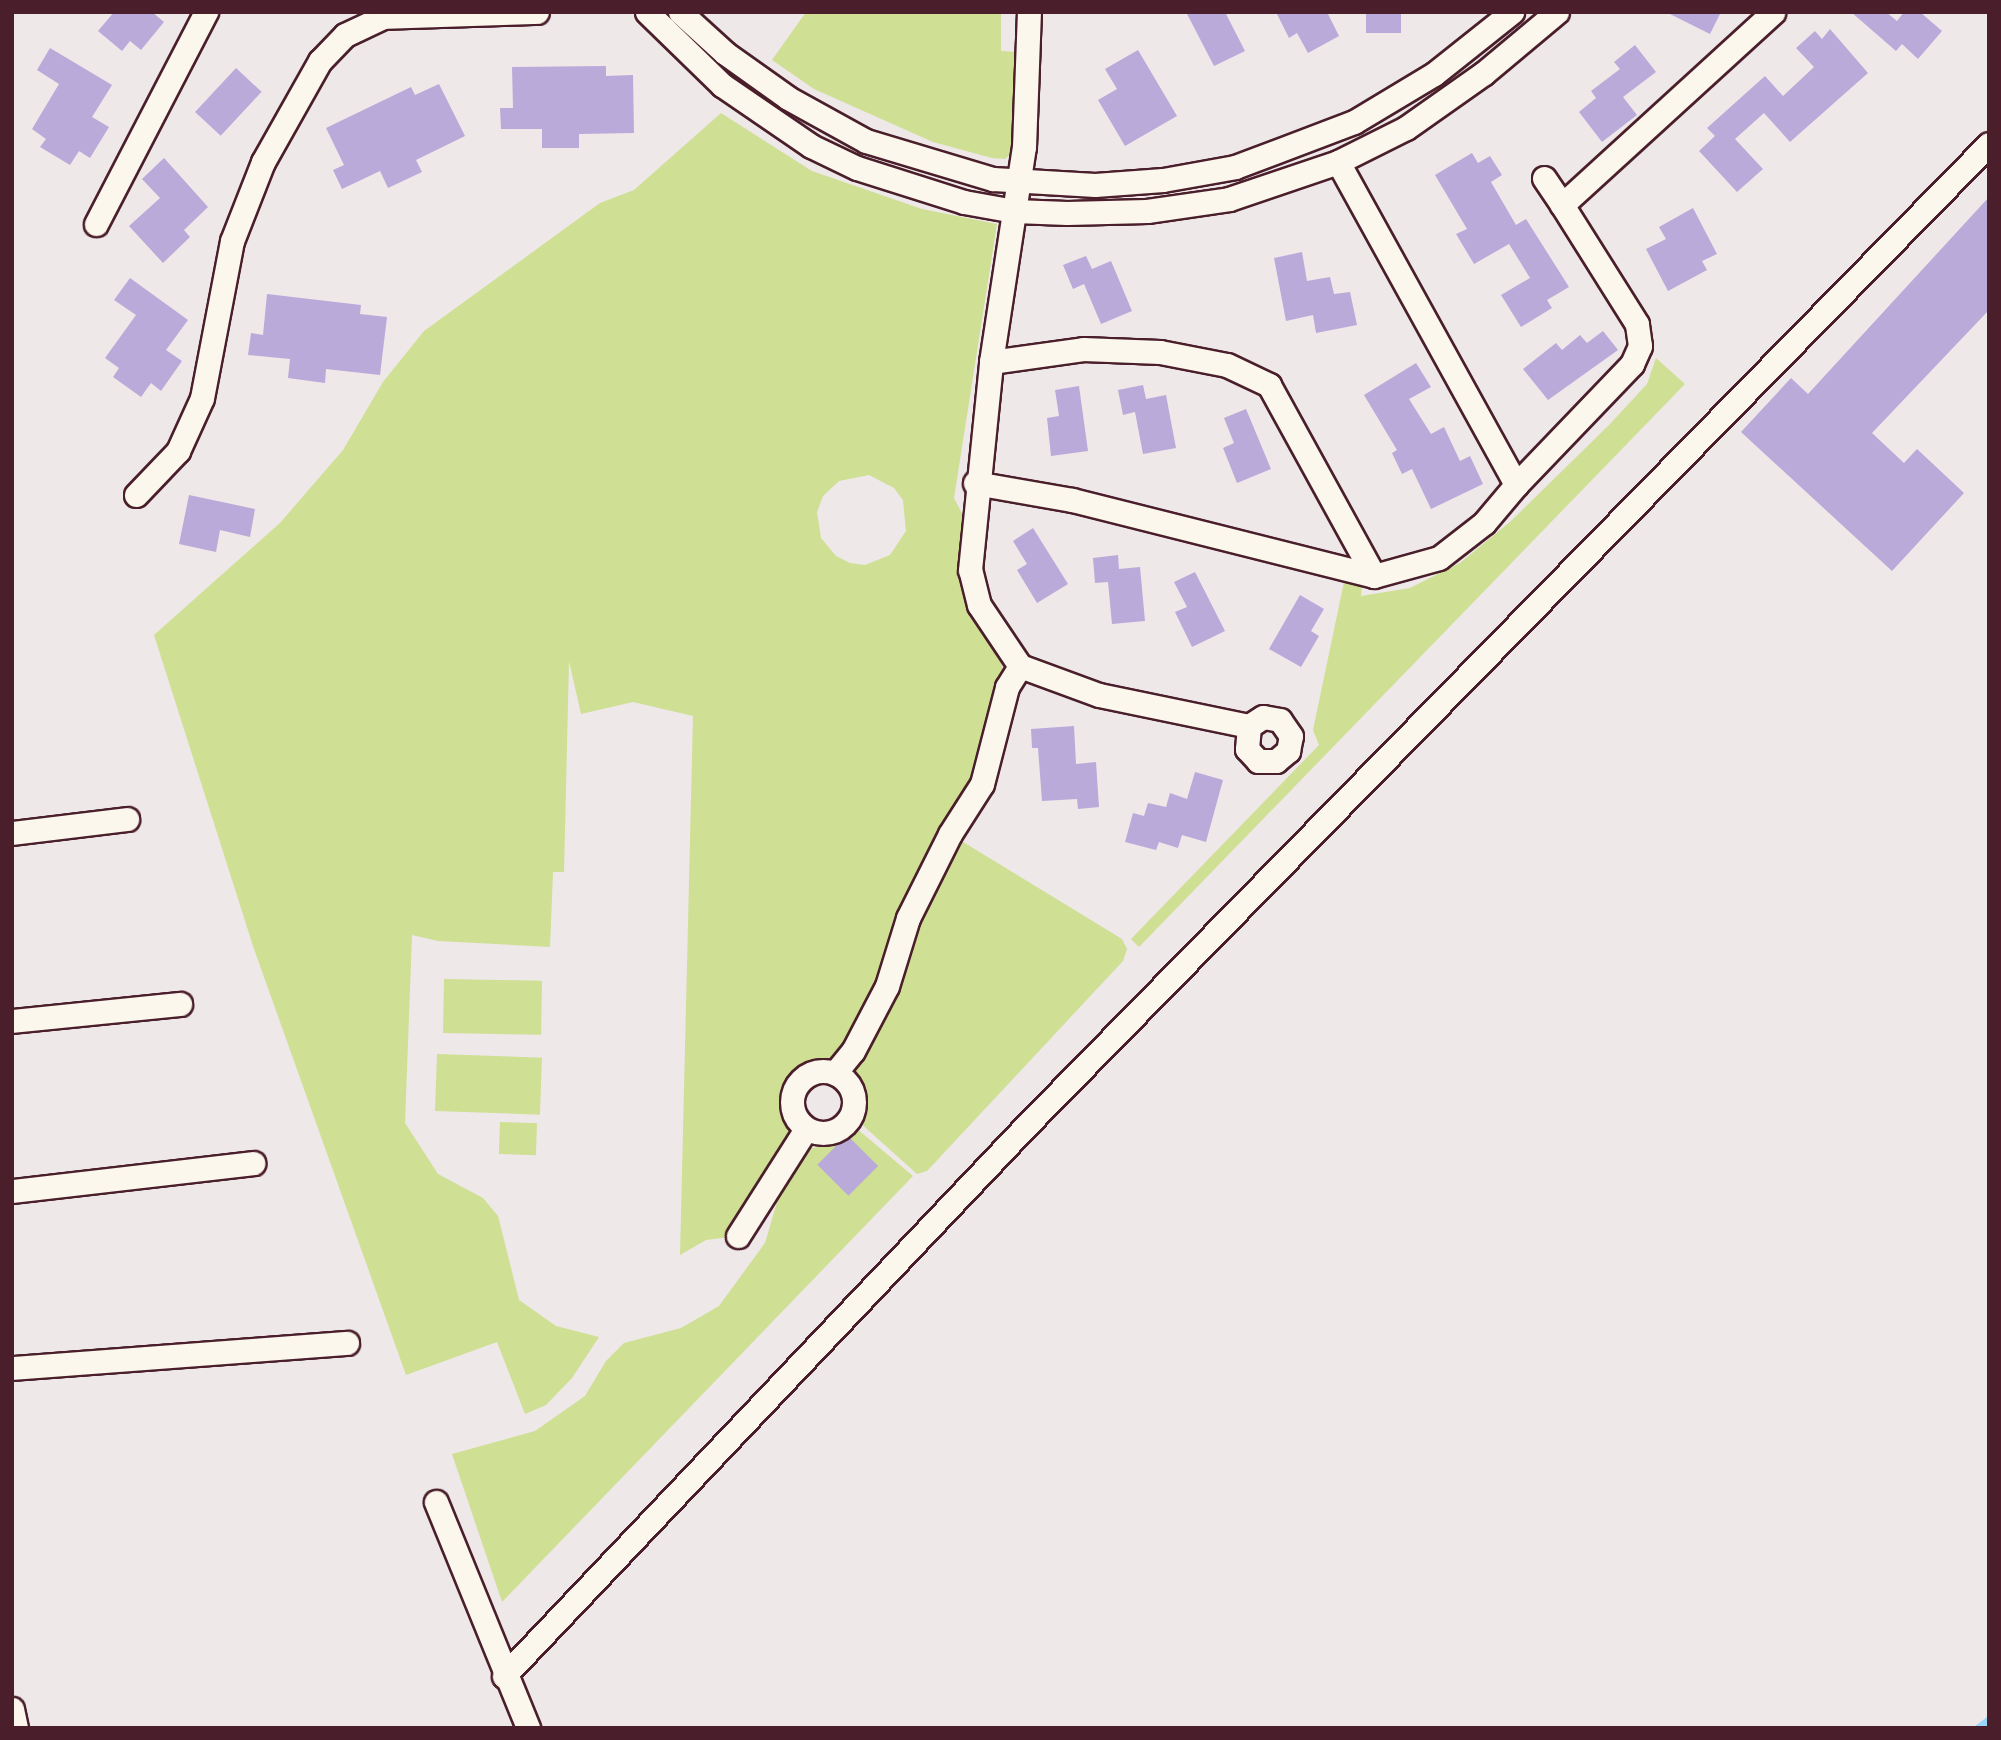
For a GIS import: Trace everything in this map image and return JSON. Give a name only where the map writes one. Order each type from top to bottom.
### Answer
[{"type":"street","points":[[96,225],[206,12]]},
{"type":"street","points":[[135,495],[178,452],[202,398],[232,241],[263,162],[320,61],[345,35],[383,17],[537,12]]},
{"type":"street","points":[[647,12],[722,85],[811,146],[903,184],[1014,211],[1147,211],[1215,201],[1287,183],[1338,162],[1406,128],[1484,73],[1557,12]]},
{"type":"street","points":[[680,12],[725,53],[825,121],[912,159],[1018,184],[1136,182],[1235,167],[1354,122],[1434,74],[1512,12]]},
{"type":"street","points":[[1029,12],[1027,111],[975,484],[970,570],[979,605],[1020,666],[1099,695],[1249,726]]},
{"type":"street","points":[[1562,205],[1773,12]]},
{"type":"street","points":[[505,1676],[1033,1118],[1989,144]]},
{"type":"street","points":[[1338,162],[1516,485]]},
{"type":"street","points":[[975,484],[1072,500],[1374,576],[1439,558],[1484,523],[1516,485],[1632,364],[1640,346],[1637,324],[1544,178]]},
{"type":"street","points":[[990,362],[1083,349],[1160,352],[1227,365],[1269,385],[1374,576]]},
{"type":"street","points":[[835,1073],[853,1051],[887,986],[908,918],[950,834],[982,784],[1007,687],[1020,666]]},
{"type":"street","points":[[12,834],[127,819]]},
{"type":"street","points":[[12,1021],[180,1004]]},
{"type":"street","points":[[813,1072],[835,1073],[851,1087],[854,1108],[850,1118],[835,1131],[806,1129],[793,1113],[797,1084],[813,1072]]},
{"type":"street","points":[[738,1236],[806,1129]]},
{"type":"street","points":[[12,1191],[253,1163]]},
{"type":"street","points":[[12,1368],[347,1343]]},
{"type":"street","points":[[436,1502],[528,1728]]},
{"type":"street","points":[[12,1709],[16,1728]]},
{"type":"green space","points":[[806,12],[1001,12],[1001,51],[1017,52],[1013,152],[1005,159],[992,158],[933,142],[814,89],[772,60]]},
{"type":"green space","points":[[721,113],[812,171],[922,209],[997,224],[954,498],[971,531],[1007,687],[999,729],[950,834],[1122,939],[1127,949],[1123,961],[927,1171],[917,1174],[857,1120],[861,1104],[849,1066],[804,1077],[793,1093],[798,1122],[738,1236],[706,1240],[680,1255],[693,716],[633,702],[581,714],[569,661],[564,872],[553,872],[550,947],[438,941],[412,935],[405,1123],[438,1174],[483,1198],[498,1216],[519,1300],[556,1326],[599,1337],[572,1378],[546,1405],[525,1414],[497,1342],[406,1375],[254,949],[154,635],[280,523],[343,450],[383,382],[424,331],[600,203],[634,190]],"holes":[[[869,475],[894,488],[903,500],[906,531],[890,555],[865,565],[850,563],[836,556],[821,538],[817,512],[823,496],[839,481]]]},
{"type":"green space","points":[[1656,358],[1685,384],[1139,947],[1131,939],[1319,745],[1313,730],[1344,582],[1362,584],[1361,596],[1410,588],[1460,563],[1511,521],[1609,425],[1647,384]]},
{"type":"green space","points":[[444,979],[542,981],[541,1035],[443,1033]]},
{"type":"green space","points":[[437,1054],[542,1058],[540,1115],[435,1111]]},
{"type":"green space","points":[[500,1122],[537,1123],[536,1155],[499,1154]]},
{"type":"green space","points":[[856,1128],[913,1176],[502,1602],[452,1454],[535,1431],[585,1396],[606,1361],[624,1343],[681,1328],[719,1306],[765,1243],[783,1182],[805,1150],[841,1141]]},
{"type":"building","points":[[114,12],[152,12],[164,22],[141,50],[130,41],[122,51],[98,31]]},
{"type":"building","points":[[1186,12],[1225,12],[1245,51],[1214,66]]},
{"type":"building","points":[[1276,12],[1327,12],[1339,36],[1308,53],[1297,33],[1289,38]]},
{"type":"building","points":[[1366,12],[1401,12],[1401,33],[1366,33]]},
{"type":"building","points":[[1666,12],[1721,12],[1710,34]]},
{"type":"building","points":[[1851,12],[1886,12],[1897,21],[1904,12],[1920,12],[1942,31],[1918,59],[1902,44],[1896,51]]},
{"type":"building","points":[[1830,29],[1868,73],[1790,142],[1764,113],[1735,139],[1763,169],[1737,192],[1699,151],[1715,136],[1707,128],[1765,76],[1783,96],[1814,67],[1796,48],[1815,31],[1822,39]]},
{"type":"building","points":[[1635,45],[1656,72],[1623,97],[1637,115],[1602,142],[1579,112],[1596,98],[1591,91],[1620,69],[1614,62]]},
{"type":"building","points":[[50,48],[112,85],[92,117],[109,127],[90,158],[79,151],[70,165],[40,147],[46,139],[32,129],[59,84],[37,70]]},
{"type":"building","points":[[1138,50],[1177,116],[1125,146],[1098,100],[1117,89],[1105,69]]},
{"type":"building","points":[[606,66],[606,76],[633,75],[634,133],[579,134],[579,148],[542,148],[542,129],[501,129],[500,108],[513,108],[512,67]]},
{"type":"building","points":[[236,68],[262,92],[221,136],[195,112]]},
{"type":"building","points":[[439,84],[465,136],[416,160],[422,172],[388,188],[380,171],[342,189],[333,170],[344,165],[326,128],[411,87],[415,95]]},
{"type":"building","points":[[1472,153],[1478,163],[1490,156],[1502,175],[1491,182],[1516,225],[1526,219],[1569,287],[1547,300],[1552,308],[1521,327],[1501,295],[1530,278],[1509,244],[1474,264],[1456,234],[1467,229],[1435,175]]},
{"type":"building","points":[[164,158],[208,207],[184,230],[190,237],[163,263],[129,226],[160,198],[142,179]]},
{"type":"building","points":[[1989,197],[1989,310],[1872,433],[1904,463],[1917,449],[1964,493],[1892,571],[1741,432],[1791,378],[1808,394]]},
{"type":"building","points":[[1693,208],[1717,254],[1702,261],[1707,270],[1668,291],[1646,249],[1666,239],[1659,227]]},
{"type":"building","points":[[1302,252],[1307,281],[1330,277],[1334,294],[1350,292],[1357,325],[1316,333],[1313,315],[1286,321],[1274,258]]},
{"type":"building","points":[[1086,256],[1092,269],[1111,261],[1132,311],[1101,324],[1084,284],[1073,289],[1063,265]]},
{"type":"building","points":[[130,278],[188,320],[166,350],[182,361],[161,391],[151,383],[141,397],[113,377],[119,368],[105,358],[136,315],[114,300]]},
{"type":"building","points":[[267,294],[361,305],[360,314],[387,317],[380,375],[326,369],[325,383],[288,378],[290,359],[248,355],[251,333],[263,335]]},
{"type":"building","points":[[1603,331],[1618,350],[1548,400],[1523,369],[1556,343],[1562,350],[1580,335],[1587,343]]},
{"type":"building","points":[[1416,363],[1431,387],[1409,399],[1431,434],[1444,427],[1460,461],[1470,456],[1483,484],[1431,509],[1412,469],[1402,474],[1392,453],[1397,450],[1364,395]]},
{"type":"building","points":[[1143,385],[1146,399],[1166,395],[1176,448],[1143,454],[1135,412],[1123,415],[1118,390]]},
{"type":"building","points":[[1079,386],[1088,451],[1051,456],[1047,418],[1059,416],[1055,390]]},
{"type":"building","points":[[1246,409],[1271,469],[1237,483],[1223,448],[1234,443],[1224,418]]},
{"type":"building","points":[[189,495],[255,509],[250,537],[220,530],[216,552],[179,544]]},
{"type":"building","points":[[1033,528],[1068,584],[1037,603],[1017,570],[1027,564],[1013,541]]},
{"type":"building","points":[[1118,555],[1119,569],[1140,567],[1145,621],[1112,624],[1108,582],[1095,583],[1093,558]]},
{"type":"building","points":[[1195,572],[1225,631],[1192,647],[1175,612],[1187,607],[1174,582]]},
{"type":"building","points":[[1300,595],[1324,609],[1311,631],[1319,636],[1301,667],[1269,649]]},
{"type":"building","points":[[1074,726],[1076,764],[1096,762],[1099,807],[1078,809],[1077,799],[1042,801],[1038,748],[1032,748],[1031,729]]},
{"type":"building","points":[[1195,772],[1223,780],[1206,842],[1182,835],[1178,848],[1159,842],[1156,850],[1125,842],[1133,813],[1144,816],[1148,803],[1166,807],[1170,793],[1187,799]]},
{"type":"building","points":[[847,1135],[878,1166],[848,1196],[817,1165]]},
{"type":"waterway","points":[[1977,1728],[1989,1719]]}]
